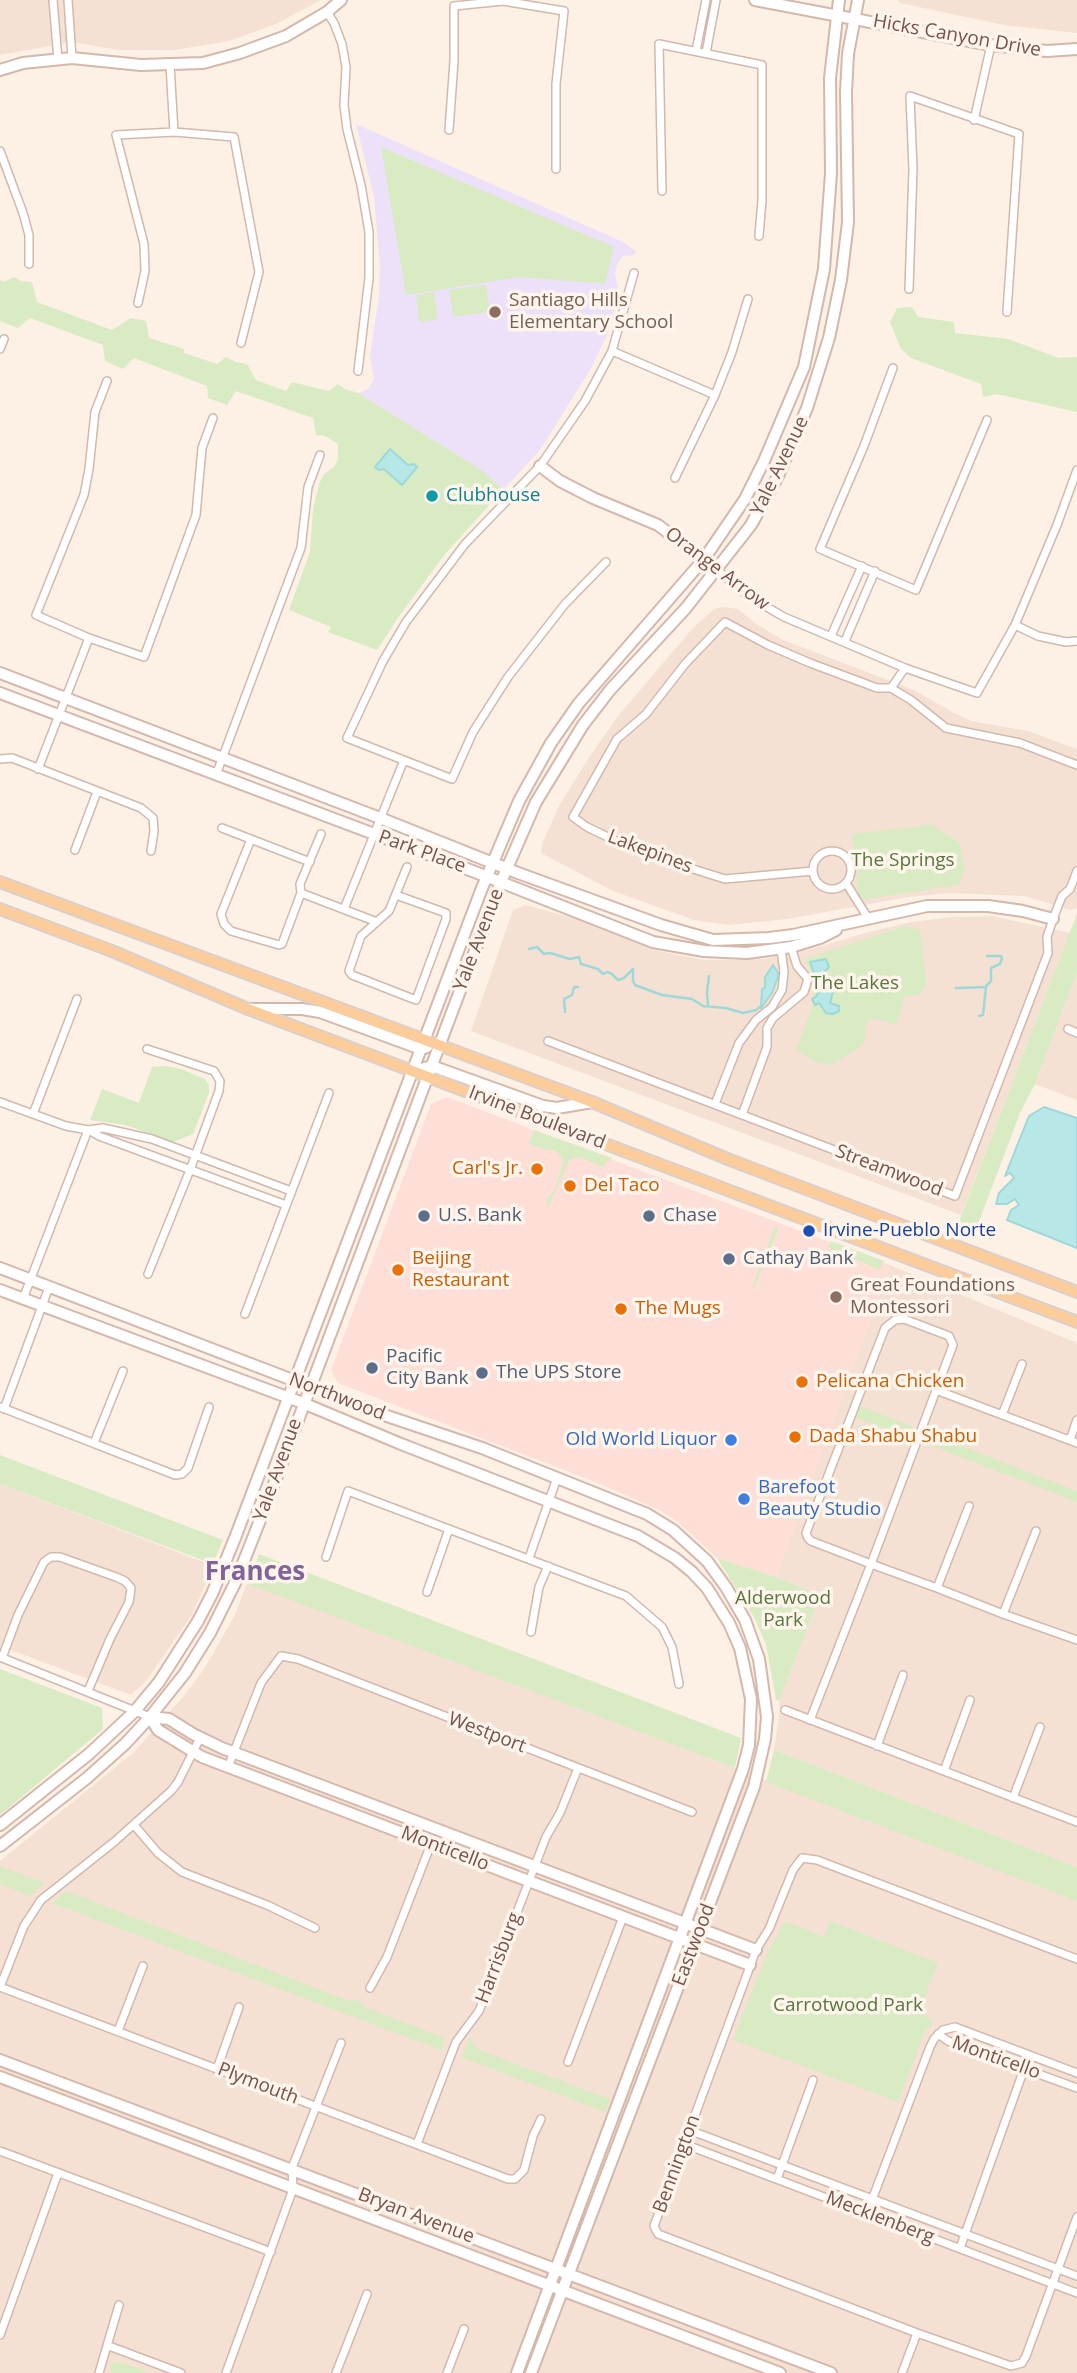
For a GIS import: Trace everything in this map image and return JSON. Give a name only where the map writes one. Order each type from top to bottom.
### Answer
[{"type":"main road","name":"Irvine Boulevard","points":[[0,882],[423,1044],[440,1044],[592,1102],[730,1160],[1077,1292]]},
{"type":"main road","name":"Irvine Boulevard","points":[[0,909],[112,951],[248,1009],[413,1071],[430,1071],[1077,1322]]},
{"type":"street","points":[[53,0],[58,60]]},
{"type":"street","points":[[68,0],[72,58]]},
{"type":"street","points":[[0,70],[23,63],[72,58],[170,65],[203,63],[286,36],[327,12],[341,0]]},
{"type":"street","points":[[449,131],[454,61],[454,6],[503,0],[564,11],[556,94],[556,169]]},
{"type":"street","points":[[696,51],[706,0]]},
{"type":"street","points":[[706,52],[716,0]]},
{"type":"street","name":"Hicks Canyon Drive","points":[[755,0],[991,45],[1047,51],[1077,49]]},
{"type":"street","name":"Yale Avenue","points":[[0,1825],[89,1755],[134,1712],[176,1657],[212,1594],[236,1538],[287,1397],[486,876],[519,800],[551,743],[579,703],[704,559],[755,480],[804,368],[824,269],[831,173],[830,78],[839,0]]},
{"type":"street","name":"Yale Avenue","points":[[0,1846],[87,1778],[125,1744],[150,1717],[199,1652],[223,1608],[268,1500],[501,882],[536,802],[583,725],[610,690],[686,608],[751,526],[778,475],[807,408],[829,338],[841,280],[848,222],[848,54],[858,0]]},
{"type":"street","points":[[327,12],[342,44],[346,67],[344,105],[347,129],[362,185],[369,232],[369,278],[358,371]]},
{"type":"street","points":[[55,17],[70,17]]},
{"type":"street","points":[[662,191],[659,44],[762,65],[762,200],[759,236]]},
{"type":"street","points":[[974,120],[991,45]]},
{"type":"street","points":[[170,65],[174,132]]},
{"type":"street","points":[[909,289],[913,169],[910,96],[1018,134],[1007,312]]},
{"type":"street","points":[[138,303],[145,271],[144,244],[117,135],[174,132],[234,137],[260,272],[241,343]]},
{"type":"street","points":[[0,151],[29,235],[29,264]]},
{"type":"street","points":[[606,562],[565,604],[508,677],[473,732],[452,779],[347,738],[383,661],[406,622],[466,544],[540,466],[585,401],[612,351],[635,273]]},
{"type":"street","points":[[674,478],[715,395],[748,299]]},
{"type":"street","points":[[0,349],[4,339]]},
{"type":"street","points":[[612,351],[715,395]]},
{"type":"street","points":[[893,368],[864,446],[820,549],[916,590],[987,420]]},
{"type":"street","points":[[107,382],[95,412],[84,495],[36,615],[89,638],[144,657],[196,515],[202,448],[213,418]]},
{"type":"street","points":[[216,775],[301,548],[308,486],[320,455]]},
{"type":"street","name":"Orange Arrow","points":[[540,466],[560,481],[593,498],[658,525],[748,596],[784,617],[905,668],[976,692],[1015,625]]},
{"type":"street","points":[[1077,470],[1015,625],[1038,636],[1066,642],[1077,641]]},
{"type":"street","points":[[831,636],[862,566]]},
{"type":"street","points":[[845,641],[874,571]]},
{"type":"street","name":"Lakepines","points":[[813,871],[725,879],[639,852],[587,827],[573,817],[617,739],[646,714],[685,664],[725,622],[810,663],[877,688],[891,688]]},
{"type":"street","points":[[38,769],[89,638]]},
{"type":"street","points":[[905,668],[891,688],[946,728],[1020,743],[1077,765]]},
{"type":"street","name":"Park Place","points":[[0,673],[507,869],[661,925],[713,940],[769,939],[927,906],[955,904],[1023,911],[1052,919]]},
{"type":"street","name":"Park Place","points":[[0,693],[486,876],[653,942],[704,951],[747,953],[786,948],[820,938],[849,923]]},
{"type":"street","points":[[1,758],[12,758],[141,808],[153,818],[151,851]]},
{"type":"street","points":[[344,909],[404,760]]},
{"type":"street","points":[[75,850],[97,792]]},
{"type":"street","points":[[222,828],[310,862]]},
{"type":"street","points":[[251,839],[221,914],[224,924],[231,931],[279,945],[282,944],[301,893],[300,884],[321,834]]},
{"type":"street","points":[[836,852],[849,862],[850,874],[846,883],[828,889],[817,883],[813,871],[813,865],[820,856],[836,852]]},
{"type":"street","points":[[396,895],[446,912],[446,919],[416,1000],[352,975],[349,971],[361,936],[389,911],[407,867]]},
{"type":"street","points":[[1052,919],[1077,872]]},
{"type":"street","points":[[846,883],[868,918]]},
{"type":"street","points":[[301,893],[377,922]]},
{"type":"street","name":"Streamwood","points":[[548,1041],[955,1196],[1048,953],[1047,937],[1052,919]]},
{"type":"street","points":[[715,1104],[738,1043],[756,1020],[772,1007],[782,990],[786,948]]},
{"type":"street","points":[[742,1115],[766,1048],[767,1028],[773,1018],[804,992],[808,979],[786,948]]},
{"type":"street","points":[[33,1114],[77,999]]},
{"type":"street","points":[[248,1009],[302,1009],[320,1012],[423,1044]]},
{"type":"street","points":[[1068,1030],[1077,1033]]},
{"type":"street","points":[[147,1049],[214,1071],[220,1081],[219,1091],[190,1170],[148,1274]]},
{"type":"street","points":[[430,1071],[543,1106],[557,1108],[592,1102]]},
{"type":"street","points":[[245,1314],[329,1093]]},
{"type":"street","points":[[0,1102],[66,1126],[88,1130],[103,1128],[152,1139],[291,1191]]},
{"type":"street","points":[[88,1130],[286,1205]]},
{"type":"street","points":[[23,1299],[88,1130]]},
{"type":"street","name":"Northwood","points":[[0,1268],[309,1387],[557,1478],[621,1503],[673,1530]]},
{"type":"street","points":[[49,1287],[2,1408],[175,1475],[183,1474],[188,1468],[209,1407]]},
{"type":"street","name":"Northwood","points":[[0,1290],[303,1403],[638,1536],[660,1548]]},
{"type":"street","points":[[810,1720],[872,1564],[953,1345],[951,1338],[904,1319],[895,1320],[885,1328],[806,1533],[807,1538],[811,1541],[872,1564],[937,1588],[1003,1614],[1076,1636]]},
{"type":"street","points":[[1002,1415],[1022,1364]]},
{"type":"street","points":[[94,1443],[123,1371]]},
{"type":"street","points":[[936,1390],[1073,1441],[1077,1420]]},
{"type":"street","points":[[529,1558],[557,1478]]},
{"type":"street","points":[[326,1557],[348,1491],[626,1596],[662,1627],[672,1647],[679,1684]]},
{"type":"street","points":[[937,1588],[969,1506]]},
{"type":"street","points":[[427,1592],[449,1529]]},
{"type":"street","name":"Eastwood","points":[[517,2373],[557,2287],[569,2274],[754,1787],[765,1739],[766,1697],[755,1644],[745,1620],[708,1562],[673,1530]]},
{"type":"street","points":[[1003,1614],[1036,1531]]},
{"type":"street","name":"Eastwood","points":[[531,2373],[557,2287],[556,2269],[743,1769],[749,1745],[751,1699],[740,1648],[729,1623],[699,1580],[676,1558],[660,1548]]},
{"type":"street","points":[[1,1658],[44,1562],[51,1557],[60,1557],[116,1577],[131,1588],[130,1602],[110,1639],[88,1691]]},
{"type":"street","points":[[531,1632],[540,1587],[548,1566]]},
{"type":"street","name":"Westport","points":[[233,1752],[261,1683],[281,1656],[298,1659],[692,1812]]},
{"type":"street","name":"Monticello","points":[[1,1658],[88,1691],[134,1712],[169,1719],[200,1738],[233,1752],[756,1950]]},
{"type":"street","points":[[877,1746],[903,1675]]},
{"type":"street","points":[[944,1771],[970,1700]]},
{"type":"street","points":[[785,1710],[1077,1822]]},
{"type":"street","name":"Monticello","points":[[150,1717],[158,1730],[193,1753],[750,1965]]},
{"type":"street","points":[[1013,1798],[1040,1727]]},
{"type":"street","points":[[0,1987],[24,1926],[40,1900],[172,1791],[200,1738]]},
{"type":"street","points":[[228,1767],[233,1752]]},
{"type":"street","name":"Harrisburg","points":[[417,2144],[456,2042],[479,2011],[534,1866],[578,1769]]},
{"type":"street","points":[[134,1825],[158,1853],[182,1872],[267,1905],[315,1928]]},
{"type":"street","points":[[370,1988],[387,1957],[430,1844]]},
{"type":"street","name":"Bennington","points":[[1053,2284],[1026,2356],[1022,2363],[1015,2365],[998,2362],[917,2333],[657,2234],[654,2226],[756,1950],[769,1929],[793,1870],[802,1858],[817,1860],[1077,1959]]},
{"type":"street","points":[[568,2062],[623,1917]]},
{"type":"street","points":[[118,2031],[142,1966]]},
{"type":"street","name":"Plymouth","points":[[0,1987],[508,2179],[516,2179],[524,2170],[533,2136],[541,2119]]},
{"type":"street","points":[[217,2068],[239,2007]]},
{"type":"street","name":"Monticello","points":[[938,2034],[954,2027],[1077,2073]]},
{"type":"street","points":[[867,2213],[930,2047],[938,2034]]},
{"type":"street","name":"Monticello","points":[[938,2034],[948,2041],[1077,2088]]},
{"type":"street","points":[[226,2373],[293,2189],[292,2168],[341,2043]]},
{"type":"street","points":[[960,2248],[1029,2055]]},
{"type":"street","name":"Bryan Avenue","points":[[0,2060],[831,2373]]},
{"type":"street","name":"Bryan Avenue","points":[[0,2077],[780,2373]]},
{"type":"street","points":[[777,2179],[813,2080]]},
{"type":"street","name":"Mecklenberg","points":[[689,2130],[1077,2276]]},
{"type":"street","name":"Mecklenberg","points":[[684,2144],[1077,2293]]},
{"type":"street","points":[[0,2151],[271,2252]]},
{"type":"street","points":[[0,2335],[58,2173]]},
{"type":"street","points":[[1053,2284],[1077,2217]]},
{"type":"street","points":[[336,2373],[367,2294]]},
{"type":"street","points":[[99,2373],[119,2305]]},
{"type":"street","points":[[447,2373],[464,2329]]},
{"type":"street","points":[[902,2373],[917,2333]]},
{"type":"street","points":[[109,2346],[181,2373]]},
{"type":"shaded area","points":[[0,0],[321,0],[276,24],[229,41],[175,50],[119,50],[71,42],[0,55]]},
{"type":"shaded area","points":[[898,0],[1077,0],[1077,33],[1004,25],[900,3]]},
{"type":"shaded area","name":"Santiago Hills Elementary School","points":[[356,124],[623,242],[636,251],[635,255],[623,256],[618,262],[615,274],[619,293],[608,333],[590,370],[540,450],[503,490],[483,471],[358,393],[368,389],[374,379],[370,356],[379,297],[380,266],[374,197]]},
{"type":"shaded area","name":"The Lakes","points":[[714,609],[738,609],[783,640],[914,690],[971,721],[1028,731],[1077,749],[1077,908],[1071,910],[1024,896],[949,893],[908,897],[787,919],[729,925],[694,920],[613,891],[541,853],[542,844],[560,804],[618,716],[693,628]]},
{"type":"shaded area","points":[[525,905],[587,922],[658,951],[704,960],[764,959],[911,922],[953,917],[992,916],[1070,933],[961,1215],[471,1031],[513,910]]},
{"type":"shaded area","points":[[1077,972],[1077,1100],[1035,1084]]},
{"type":"shaded area","points":[[447,1097],[890,1265],[776,1577],[717,1558],[678,1522],[659,1510],[598,1483],[338,1383],[331,1370],[431,1104]]},
{"type":"shaded area","points":[[890,1265],[1077,1343],[1077,1867],[774,1750],[779,1701],[820,1595],[776,1577]]},
{"type":"shaded area","points":[[0,1484],[214,1566],[191,1616],[147,1680],[131,1695],[0,1646]]},
{"type":"shaded area","points":[[247,1583],[1077,1901],[1077,2373],[0,2373],[0,1861],[133,1753],[184,1696],[204,1669],[235,1615]]},
{"type":"green space","points":[[381,147],[614,247],[605,284],[519,277],[406,295]]},
{"type":"green space","points":[[14,277],[32,282],[37,302],[112,330],[131,318],[146,321],[149,338],[184,349],[184,353],[217,364],[226,357],[247,364],[256,380],[286,391],[292,382],[329,391],[338,384],[358,393],[483,471],[503,490],[445,554],[377,650],[328,632],[331,627],[289,610],[310,552],[313,510],[319,484],[338,459],[338,444],[325,436],[316,435],[313,418],[236,391],[227,405],[208,398],[207,386],[134,358],[123,369],[105,361],[103,345],[30,318],[18,328],[0,321],[0,280],[4,282]]},
{"type":"green space","points":[[486,285],[490,312],[453,317],[449,290]]},
{"type":"green space","points":[[434,292],[438,319],[419,322],[416,295]]},
{"type":"green space","points":[[912,307],[918,317],[954,322],[955,333],[1008,339],[1059,358],[1077,357],[1077,412],[997,394],[983,397],[981,384],[911,358],[901,349],[890,322],[897,308]]},
{"type":"green space","name":"The Springs","points":[[932,825],[959,842],[965,868],[959,885],[859,900],[852,834]]},
{"type":"green space","points":[[1077,914],[1077,972],[1035,1084],[1020,1113],[975,1232],[955,1232]]},
{"type":"green space","name":"The Lakes","points":[[905,926],[920,930],[926,983],[920,995],[905,995],[896,1025],[875,1019],[866,1022],[865,1040],[860,1047],[832,1064],[818,1063],[796,1050],[812,1008],[815,983],[805,959]]},
{"type":"green space","points":[[165,1066],[205,1079],[209,1085],[209,1093],[193,1134],[173,1142],[126,1125],[90,1120],[102,1089],[139,1103],[152,1067]]},
{"type":"green space","points":[[534,1130],[612,1158],[611,1161],[607,1160],[604,1167],[579,1157],[570,1159],[547,1210],[547,1198],[554,1191],[563,1163],[554,1150],[529,1144]]},
{"type":"green space","points":[[777,1227],[754,1289],[752,1287],[774,1228]]},
{"type":"green space","points":[[831,1241],[884,1261],[879,1270],[828,1247]]},
{"type":"green space","points":[[860,1406],[914,1427],[910,1438],[855,1417]]},
{"type":"green space","points":[[926,1432],[1077,1491],[1077,1502],[922,1442]]},
{"type":"green space","points":[[0,1455],[223,1540],[213,1564],[0,1484]]},
{"type":"green space","points":[[259,1554],[741,1738],[735,1768],[248,1584]]},
{"type":"green space","name":"Alderwood Park","points":[[717,1558],[820,1595],[779,1701],[776,1700],[766,1644],[754,1617]]},
{"type":"green space","points":[[0,1669],[102,1708],[103,1729],[0,1815]]},
{"type":"green space","points":[[774,1750],[1077,1867],[1077,1901],[766,1782]]},
{"type":"green space","points":[[0,1866],[44,1883],[30,1896],[0,1884]]},
{"type":"green space","points":[[66,1891],[344,1999],[358,2000],[367,2008],[445,2038],[441,2050],[52,1903]]},
{"type":"green space","name":"Carrotwood Park","points":[[785,1921],[824,1937],[830,1921],[938,1963],[921,2006],[933,2024],[925,2031],[898,2102],[733,2040],[765,1958]]},
{"type":"green space","points":[[470,2039],[479,2050],[556,2079],[561,2078],[561,2081],[610,2099],[605,2112],[461,2057]]},
{"type":"green space","points":[[114,2362],[151,2373],[111,2373],[110,2366]]},
{"type":"water","points":[[390,449],[408,465],[414,464],[417,467],[402,485],[384,469],[375,467]]},
{"type":"water","points":[[826,959],[829,967],[825,971],[833,991],[830,1003],[839,1006],[839,1011],[833,1014],[826,1013],[819,1003],[815,1005],[812,999],[817,996],[819,987],[810,962]]},
{"type":"water","points":[[773,965],[778,977],[772,993],[761,1008],[765,977]]},
{"type":"water","points":[[1044,1107],[1077,1118],[1077,1248],[1007,1220],[1011,1210],[1019,1205],[1015,1199],[1007,1204],[996,1204],[999,1193],[1014,1178],[1010,1173],[1005,1176],[1029,1116]]},
{"type":"waterway","points":[[529,949],[537,947],[544,954],[550,953],[570,959],[579,957],[581,964],[598,969],[603,974],[612,974],[618,980],[633,969],[635,985],[662,995],[692,999],[703,1006],[743,1013],[761,1006]]},
{"type":"waterway","points":[[986,986],[991,981],[991,968],[1000,964],[1002,958],[987,956]]},
{"type":"waterway","points":[[708,1006],[709,976]]},
{"type":"waterway","points":[[565,1012],[564,999],[572,995],[574,987],[578,987]]},
{"type":"waterway","points":[[956,988],[986,987],[983,1015],[979,1016]]},
{"type":"place","name":"Santiago Hills Elementary School","points":[[495,312]]},
{"type":"place","name":"Clubhouse","points":[[432,496]]},
{"type":"place","name":"Carl's Jr.","points":[[537,1169]]},
{"type":"place","name":"Del Taco","points":[[570,1186]]},
{"type":"place","name":"U.S. Bank","points":[[424,1216]]},
{"type":"place","name":"Chase","points":[[649,1216]]},
{"type":"place","name":"Irvine-Pueblo Norte","points":[[809,1231]]},
{"type":"place","name":"Cathay Bank","points":[[729,1259]]},
{"type":"place","name":"Beijing Restaurant","points":[[398,1270]]},
{"type":"place","name":"Great Foundations Montessori","points":[[836,1297]]},
{"type":"place","name":"The Mugs","points":[[621,1309]]},
{"type":"place","name":"Pacific City Bank","points":[[372,1368]]},
{"type":"place","name":"The UPS Store","points":[[482,1373]]},
{"type":"place","name":"Pelicana Chicken","points":[[802,1382]]},
{"type":"place","name":"Dada Shabu Shabu","points":[[795,1437]]},
{"type":"place","name":"Old World Liquor","points":[[731,1440]]},
{"type":"place","name":"Barefoot Beauty Studio","points":[[744,1499]]},
{"type":"district","name":"Frances","points":[[255,1573]]}]
